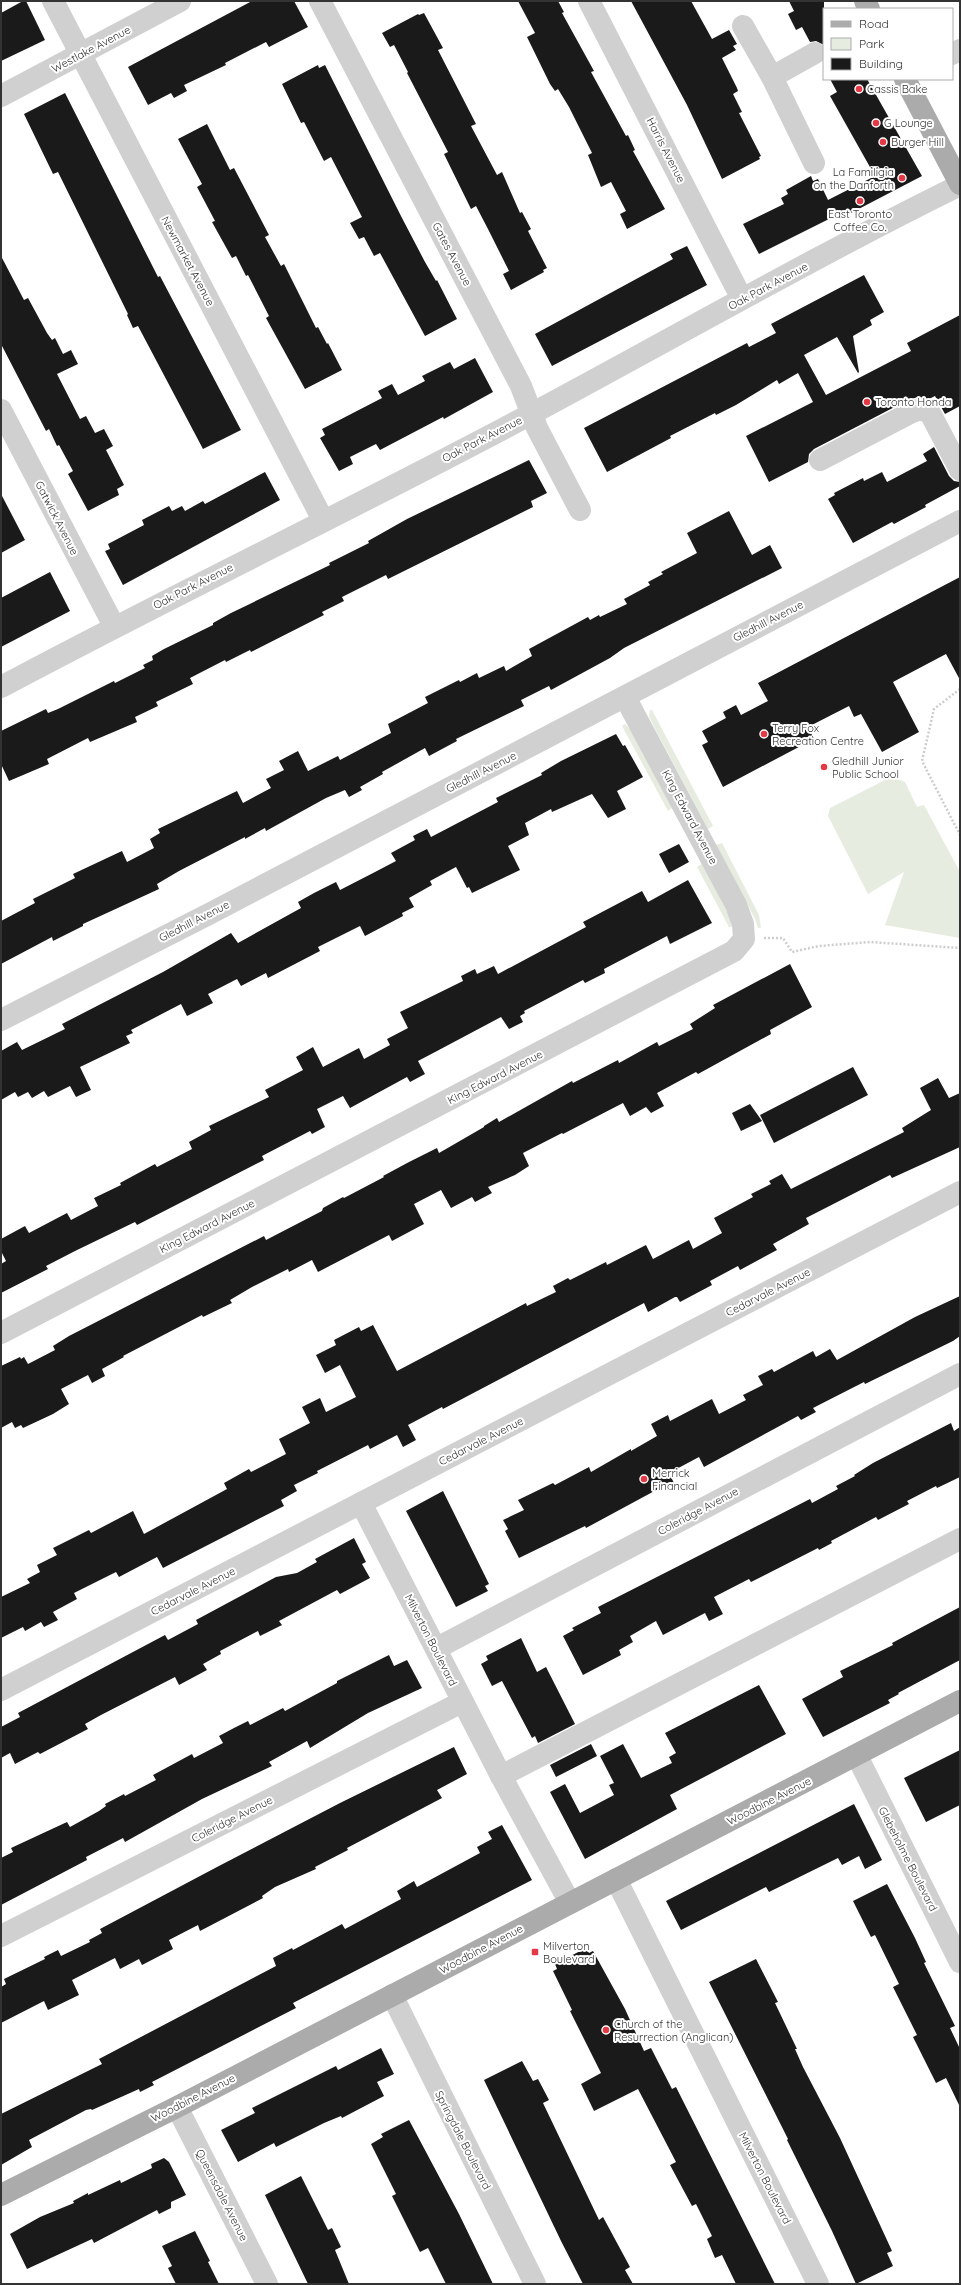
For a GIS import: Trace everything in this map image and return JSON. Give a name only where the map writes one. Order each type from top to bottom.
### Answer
[{"type":"main road","points":[[906,80],[960,184]]},
{"type":"main road","name":"Woodbine Avenue","points":[[1,2195],[177,2107],[616,1879],[857,1756],[960,1701]]},
{"type":"street","name":"Newmarket Avenue","points":[[53,1],[323,520]]},
{"type":"street","name":"Westlake Avenue","points":[[1,96],[180,1]]},
{"type":"street","name":"Gates Avenue","points":[[320,1],[521,386],[532,414],[580,510]]},
{"type":"street","name":"Harris Avenue","points":[[589,1],[742,299]]},
{"type":"street","points":[[743,26],[772,78],[814,163]]},
{"type":"street","points":[[772,78],[815,53]]},
{"type":"street","name":"Oak Park Avenue","points":[[1,687],[114,626],[532,414],[742,299],[960,184]]},
{"type":"street","points":[[820,460],[912,412],[921,409],[930,413],[960,470]]},
{"type":"street","name":"Gatwick Avenue","points":[[1,410],[114,626]]},
{"type":"street","name":"Gledhill Avenue","points":[[1,1020],[625,697],[688,662],[960,521]]},
{"type":"street","name":"King Edward Avenue","points":[[1,1333],[734,951],[744,939],[743,924],[736,905],[625,697]]},
{"type":"street","name":"Cedarvale Avenue","points":[[1,1690],[960,1192]]},
{"type":"street","name":"Coleridge Avenue","points":[[437,1648],[960,1374]]},
{"type":"street","name":"Milverton Boulevard","points":[[361,1503],[437,1648],[462,1702],[570,1903]]},
{"type":"street","points":[[501,1776],[960,1539]]},
{"type":"street","name":"Coleridge Avenue","points":[[1,1936],[462,1702]]},
{"type":"street","name":"Glebeholme Boulevard","points":[[857,1756],[960,1962]]},
{"type":"street","name":"Milverton Boulevard","points":[[616,1879],[818,2284]]},
{"type":"street","name":"Springdale Boulevard","points":[[392,1995],[535,2284]]},
{"type":"street","name":"Queensdale Avenue","points":[[177,2107],[267,2284]]},
{"type":"path","points":[[960,689],[934,709],[922,761],[960,835]]},
{"type":"path","points":[[764,938],[783,938],[792,952],[819,946],[870,942],[960,948]]},
{"type":"green space","points":[[650,710],[652,710],[713,826],[708,829],[654,727],[649,716]]},
{"type":"green space","points":[[625,724],[632,731],[672,808],[668,811],[622,726]]},
{"type":"green space","points":[[891,777],[905,782],[917,807],[924,805],[960,872],[960,938],[885,925],[904,872],[868,894],[828,816],[830,808]]},
{"type":"green space","points":[[722,843],[759,915],[761,928],[758,928],[755,919],[716,845]]},
{"type":"green space","points":[[702,864],[730,918],[732,927],[729,927],[697,867]]},
{"type":"building","points":[[23,1],[26,1],[45,40],[1,61],[1,13]]},
{"type":"building","points":[[252,1],[294,1],[308,27],[269,47],[266,42],[225,63],[226,65],[184,85],[187,91],[174,98],[171,93],[148,105],[128,67]]},
{"type":"building","points":[[518,1],[558,1],[564,12],[562,13],[594,71],[591,72],[626,136],[628,135],[635,150],[633,151],[665,209],[627,229],[620,214],[626,211],[611,182],[601,187],[588,155],[592,153],[569,107],[558,89],[555,91],[550,84],[527,37],[535,33]]},
{"type":"building","points":[[631,1],[691,1],[712,39],[729,30],[737,44],[733,46],[736,50],[722,58],[737,88],[738,91],[733,94],[742,112],[739,113],[761,156],[759,157],[760,159],[722,179],[687,105]]},
{"type":"building","points":[[789,1],[824,1],[823,44],[816,41],[810,42],[802,27],[796,30],[788,14],[794,11]]},
{"type":"building","points":[[424,13],[443,48],[438,50],[476,124],[471,126],[497,175],[502,172],[520,213],[522,212],[531,229],[528,231],[547,268],[543,270],[544,272],[511,290],[503,274],[509,271],[489,231],[476,206],[471,209],[444,154],[448,152],[407,73],[408,72],[394,45],[390,47],[382,33],[418,14]]},
{"type":"building","points":[[318,65],[319,68],[325,65],[402,218],[457,319],[425,336],[380,253],[374,256],[364,237],[359,239],[350,223],[362,217],[331,157],[324,161],[304,122],[301,123],[282,84]]},
{"type":"building","points":[[831,80],[868,80],[922,176],[849,214],[847,210],[759,254],[743,224],[784,204],[781,198],[788,194],[786,190],[811,176],[813,181],[818,179],[828,200],[875,176],[830,96],[837,92]]},
{"type":"building","points":[[65,93],[158,277],[160,276],[241,430],[203,449],[138,326],[133,328],[127,315],[128,314],[58,172],[53,174],[24,114]]},
{"type":"building","points":[[207,124],[230,170],[234,168],[269,235],[265,237],[281,266],[284,264],[316,328],[318,327],[327,344],[328,343],[342,370],[305,389],[266,318],[269,316],[248,275],[246,276],[236,256],[232,258],[212,222],[215,221],[197,187],[202,184],[178,139]]},
{"type":"building","points":[[687,246],[707,285],[552,366],[535,334],[673,259],[670,254]]},
{"type":"building","points":[[1,256],[24,300],[28,298],[47,333],[52,340],[55,338],[63,354],[71,350],[78,364],[57,374],[80,419],[86,416],[95,433],[104,429],[113,446],[106,450],[124,485],[117,489],[119,495],[88,511],[68,474],[73,471],[59,445],[57,446],[49,429],[46,431],[1,344]]},
{"type":"building","points":[[864,275],[884,312],[870,320],[872,325],[853,336],[859,372],[858,373],[837,337],[804,355],[826,395],[911,351],[907,343],[960,315],[960,406],[945,414],[935,396],[929,399],[918,397],[908,400],[814,449],[809,454],[808,462],[769,482],[746,436],[813,402],[798,373],[779,384],[777,380],[736,405],[716,415],[715,413],[670,436],[671,438],[607,472],[584,428],[747,343],[749,347],[776,333],[771,324]]},
{"type":"building","points":[[475,358],[493,392],[444,419],[443,417],[380,450],[376,444],[350,457],[353,464],[339,471],[320,438],[325,435],[322,429],[382,398],[378,391],[392,384],[398,395],[425,381],[422,376],[450,362],[454,369]]},
{"type":"building","points":[[934,447],[949,476],[954,481],[960,482],[960,486],[925,505],[926,507],[894,524],[892,522],[853,543],[828,499],[835,495],[834,493],[863,478],[864,481],[882,472],[887,482],[927,461],[923,454]]},
{"type":"building","points":[[529,460],[547,493],[531,501],[533,507],[388,579],[386,575],[342,597],[344,601],[322,612],[324,615],[251,652],[250,650],[226,662],[225,660],[190,678],[193,684],[156,702],[158,706],[135,717],[137,722],[90,742],[88,738],[47,759],[49,764],[9,781],[1,764],[1,731],[46,709],[48,713],[58,709],[114,681],[115,683],[145,668],[143,665],[153,660],[152,656],[164,649],[213,625],[213,623],[231,613],[330,565],[329,563],[369,543],[368,541],[407,519]]},
{"type":"building","points":[[265,472],[280,500],[123,585],[105,551],[110,549],[108,544],[144,525],[142,520],[169,506],[172,511],[182,506],[185,511],[203,501],[205,504]]},
{"type":"building","points":[[1,494],[25,540],[1,553]]},
{"type":"building","points":[[729,511],[752,555],[770,545],[782,568],[624,648],[610,658],[551,690],[549,686],[521,700],[524,706],[456,739],[457,741],[429,756],[425,748],[382,772],[383,774],[360,787],[362,790],[349,797],[345,790],[326,798],[266,831],[265,828],[245,839],[245,837],[179,871],[157,884],[159,889],[83,924],[83,926],[53,941],[52,937],[1,964],[1,921],[35,903],[33,899],[75,878],[73,874],[122,851],[127,862],[154,848],[150,839],[160,833],[158,829],[237,791],[243,803],[271,788],[266,779],[284,770],[279,761],[298,751],[308,771],[338,756],[340,760],[391,733],[388,724],[428,703],[425,697],[477,673],[479,678],[504,666],[506,671],[532,656],[529,649],[588,617],[590,620],[599,615],[600,617],[627,604],[624,599],[650,585],[648,582],[663,574],[661,572],[697,553],[687,533]]},
{"type":"building","points":[[50,572],[70,611],[1,647],[1,598]]},
{"type":"building","points":[[960,577],[960,680],[946,654],[893,682],[919,732],[882,752],[861,714],[854,717],[849,706],[808,727],[814,739],[723,787],[702,745],[708,742],[702,731],[726,718],[723,712],[736,705],[741,715],[768,701],[758,683]]},
{"type":"building","points":[[616,734],[623,746],[625,745],[643,777],[617,791],[626,809],[608,818],[592,794],[552,812],[551,809],[525,823],[529,835],[508,846],[520,870],[472,893],[469,887],[467,888],[456,867],[430,881],[432,885],[409,898],[414,907],[402,913],[403,916],[365,936],[360,926],[318,947],[320,951],[268,978],[266,973],[241,986],[237,979],[208,994],[213,1003],[187,1016],[181,1004],[131,1030],[133,1033],[126,1036],[130,1043],[80,1067],[91,1090],[76,1097],[70,1086],[48,1097],[44,1091],[32,1098],[28,1092],[18,1097],[15,1092],[1,1100],[1,1051],[17,1042],[22,1050],[65,1029],[62,1024],[163,972],[231,933],[238,943],[301,908],[298,902],[314,893],[336,882],[340,890],[396,861],[391,853],[415,840],[413,836],[427,829],[431,837],[498,802],[496,798],[542,775],[541,773],[561,761]]},
{"type":"building","points":[[679,844],[689,862],[669,873],[659,854]]},
{"type":"building","points":[[688,880],[712,923],[670,944],[667,936],[604,969],[605,973],[585,983],[583,980],[524,1011],[525,1013],[520,1016],[523,1022],[509,1029],[501,1017],[418,1061],[425,1074],[410,1082],[407,1077],[350,1108],[343,1096],[317,1109],[325,1127],[312,1134],[310,1131],[262,1156],[264,1160],[137,1225],[135,1222],[75,1251],[46,1266],[48,1269],[1,1293],[1,1264],[6,1261],[1,1251],[1,1239],[25,1226],[29,1233],[67,1213],[71,1220],[98,1206],[94,1198],[121,1185],[120,1183],[155,1164],[157,1167],[192,1149],[189,1142],[211,1130],[209,1126],[269,1097],[265,1090],[303,1070],[296,1057],[313,1047],[323,1067],[359,1048],[364,1059],[390,1045],[387,1039],[408,1028],[400,1012],[463,981],[461,976],[475,969],[477,974],[494,966],[498,974],[586,927],[583,922],[642,891],[648,902]]},
{"type":"building","points":[[790,964],[812,1007],[770,1030],[771,1034],[698,1074],[696,1072],[657,1093],[664,1106],[651,1113],[646,1107],[630,1116],[623,1103],[563,1134],[562,1133],[523,1153],[529,1166],[515,1175],[488,1187],[492,1193],[475,1202],[472,1197],[451,1208],[441,1190],[414,1204],[424,1224],[392,1241],[389,1235],[318,1272],[312,1260],[289,1272],[288,1269],[230,1300],[232,1303],[203,1317],[202,1315],[123,1356],[124,1357],[102,1369],[105,1376],[92,1383],[88,1375],[61,1389],[69,1404],[53,1414],[23,1428],[21,1425],[15,1428],[12,1422],[1,1428],[1,1366],[20,1357],[21,1359],[24,1357],[28,1364],[55,1350],[53,1346],[69,1336],[264,1236],[266,1240],[322,1211],[323,1208],[384,1177],[383,1176],[409,1162],[437,1148],[439,1153],[497,1118],[499,1122],[572,1081],[573,1083],[618,1060],[619,1063],[657,1042],[659,1046],[693,1029],[690,1024],[715,1008],[713,1005]]},
{"type":"building","points":[[853,1067],[868,1095],[774,1143],[760,1115]]},
{"type":"building","points":[[938,1078],[949,1098],[960,1093],[960,1147],[892,1178],[890,1175],[806,1218],[809,1224],[773,1244],[777,1250],[740,1270],[738,1266],[710,1281],[712,1285],[680,1302],[677,1297],[675,1297],[648,1312],[644,1303],[443,1409],[442,1407],[408,1425],[416,1440],[403,1447],[397,1435],[370,1449],[368,1445],[317,1471],[318,1473],[294,1485],[297,1491],[281,1500],[284,1506],[163,1568],[157,1557],[119,1577],[116,1572],[74,1593],[77,1599],[53,1612],[58,1620],[44,1627],[41,1622],[25,1631],[23,1627],[1,1638],[1,1597],[30,1583],[27,1579],[40,1572],[37,1565],[57,1555],[53,1548],[89,1530],[91,1533],[133,1511],[144,1534],[227,1489],[224,1483],[249,1469],[251,1472],[286,1454],[279,1439],[310,1423],[302,1407],[320,1398],[326,1412],[356,1397],[340,1365],[325,1373],[316,1355],[336,1345],[334,1340],[359,1327],[361,1331],[373,1325],[397,1371],[526,1303],[527,1306],[556,1292],[553,1286],[568,1278],[570,1280],[606,1262],[607,1265],[646,1245],[653,1259],[689,1240],[693,1249],[722,1233],[714,1218],[753,1197],[751,1194],[771,1184],[769,1181],[782,1174],[791,1189],[904,1132],[902,1128],[931,1110],[920,1088]]},
{"type":"building","points":[[750,1104],[762,1121],[741,1131],[732,1113]]},
{"type":"building","points":[[960,1296],[960,1336],[953,1341],[865,1384],[864,1382],[813,1408],[816,1412],[801,1420],[798,1416],[704,1467],[699,1457],[669,1473],[674,1483],[661,1490],[660,1488],[586,1528],[585,1526],[519,1558],[505,1531],[508,1529],[503,1520],[524,1510],[518,1500],[553,1483],[555,1485],[589,1467],[591,1472],[631,1449],[631,1451],[657,1436],[651,1424],[668,1415],[670,1421],[712,1399],[719,1414],[746,1400],[743,1395],[763,1385],[758,1376],[772,1369],[774,1372],[813,1351],[816,1357],[830,1349],[837,1360],[915,1317]]},
{"type":"building","points":[[951,1423],[954,1431],[960,1427],[960,1477],[937,1488],[936,1486],[907,1501],[909,1504],[878,1520],[876,1517],[831,1541],[832,1543],[819,1550],[818,1548],[751,1582],[749,1579],[714,1597],[723,1614],[709,1621],[705,1613],[663,1635],[656,1621],[630,1636],[633,1642],[619,1650],[621,1655],[583,1675],[563,1636],[574,1630],[572,1628],[601,1613],[598,1607],[810,1499],[812,1503],[838,1489],[836,1486],[855,1476],[854,1475],[873,1463]]},
{"type":"building","points":[[443,1491],[489,1584],[485,1586],[488,1591],[456,1607],[406,1511]]},
{"type":"building","points":[[354,1538],[366,1562],[362,1564],[370,1578],[340,1594],[337,1590],[279,1621],[282,1625],[260,1636],[258,1631],[220,1651],[221,1654],[203,1664],[207,1670],[179,1685],[175,1677],[85,1724],[88,1729],[40,1754],[38,1752],[15,1764],[10,1753],[1,1758],[1,1727],[20,1717],[18,1713],[165,1635],[168,1640],[198,1624],[196,1620],[276,1577],[297,1573],[317,1562],[315,1559]]},
{"type":"building","points":[[960,1607],[960,1660],[898,1693],[899,1694],[888,1700],[890,1703],[823,1737],[802,1699],[843,1677],[840,1671],[893,1645],[892,1643]]},
{"type":"building","points":[[521,1638],[537,1672],[546,1667],[575,1724],[538,1743],[535,1736],[532,1738],[502,1681],[492,1686],[481,1664],[488,1660],[486,1656]]},
{"type":"building","points":[[389,1655],[394,1666],[407,1660],[422,1688],[368,1713],[310,1748],[307,1741],[269,1762],[272,1766],[202,1799],[125,1842],[123,1838],[86,1857],[87,1860],[1,1905],[1,1858],[13,1852],[11,1848],[67,1822],[70,1827],[99,1811],[106,1806],[105,1804],[124,1794],[125,1796],[156,1780],[153,1775],[192,1754],[194,1758],[223,1743],[219,1736],[248,1721],[250,1725],[283,1708],[285,1711],[337,1683],[337,1681]]},
{"type":"building","points":[[759,1685],[786,1734],[670,1795],[677,1809],[585,1859],[550,1792],[565,1784],[580,1813],[614,1795],[609,1785],[614,1783],[600,1756],[623,1744],[641,1778],[672,1763],[669,1757],[676,1753],[665,1733]]},
{"type":"building","points":[[591,1744],[597,1756],[556,1777],[550,1765]]},
{"type":"building","points":[[454,1747],[467,1774],[437,1790],[442,1798],[347,1848],[348,1850],[315,1867],[316,1869],[275,1887],[262,1896],[263,1898],[200,1931],[198,1925],[169,1940],[173,1949],[142,1965],[139,1959],[120,1969],[115,1958],[72,1980],[79,1995],[48,2010],[44,2001],[1,2023],[1,1987],[6,1984],[4,1979],[45,1959],[44,1957],[58,1950],[61,1956],[90,1942],[89,1940],[102,1933],[100,1929],[340,1803]]},
{"type":"building","points":[[960,1750],[960,1805],[926,1822],[904,1778]]},
{"type":"building","points":[[854,1804],[882,1860],[865,1869],[859,1856],[842,1865],[838,1858],[769,1892],[766,1887],[681,1930],[666,1901]]},
{"type":"building","points":[[502,1825],[532,1880],[293,2003],[296,2008],[152,2082],[154,2085],[140,2092],[139,2089],[92,2110],[86,2110],[29,2140],[32,2147],[1,2165],[1,2114],[102,2064],[99,2059],[276,1966],[273,1958],[292,1948],[293,1950],[342,1924],[345,1929],[401,1899],[397,1891],[414,1881],[417,1887],[480,1853],[477,1847],[492,1839],[488,1832]]},
{"type":"building","points":[[887,1884],[915,1938],[926,1962],[924,1963],[955,2026],[950,2028],[960,2049],[960,2107],[946,2078],[936,2083],[913,2037],[917,2035],[893,1987],[899,1984],[875,1935],[871,1937],[853,1901]]},
{"type":"building","points":[[586,1948],[589,1953],[593,1951],[625,2009],[644,2051],[651,2048],[672,2089],[676,2087],[775,2284],[736,2284],[722,2255],[715,2258],[707,2239],[712,2236],[696,2204],[692,2206],[670,2165],[676,2162],[638,2089],[594,2111],[581,2084],[601,2073],[570,2011],[572,2010],[553,1971],[557,1969],[555,1964]]},
{"type":"building","points":[[756,1959],[778,2002],[775,2003],[797,2049],[795,2049],[803,2067],[840,2138],[892,2251],[887,2253],[893,2266],[856,2284],[832,2231],[787,2140],[788,2139],[709,1982]]},
{"type":"building","points":[[381,2048],[394,2074],[377,2082],[384,2096],[342,2118],[341,2116],[324,2123],[276,2147],[274,2143],[238,2162],[221,2130],[255,2113],[252,2108],[336,2066],[338,2070]]},
{"type":"building","points":[[522,2061],[533,2081],[538,2079],[549,2100],[543,2103],[599,2220],[603,2217],[630,2267],[625,2270],[633,2284],[583,2284],[561,2241],[484,2080]]},
{"type":"building","points":[[409,2120],[459,2214],[493,2284],[446,2284],[428,2248],[420,2252],[392,2196],[396,2194],[371,2144],[383,2137],[381,2134]]},
{"type":"building","points":[[164,2158],[169,2162],[186,2195],[171,2202],[171,2208],[159,2214],[157,2210],[94,2243],[92,2239],[27,2269],[10,2234],[40,2217],[74,2203],[73,2201],[88,2193],[88,2195],[120,2180],[121,2183],[152,2168],[151,2164]]},
{"type":"building","points":[[301,2176],[328,2230],[332,2228],[341,2247],[335,2250],[349,2284],[308,2284],[265,2195]]},
{"type":"building","points":[[195,2231],[210,2261],[208,2262],[219,2284],[176,2284],[168,2268],[172,2266],[162,2246]]},
{"type":"place","name":"Cassis Bake","points":[[859,89]]},
{"type":"place","name":"G Lounge","points":[[876,123]]},
{"type":"place","name":"Burger Hill","points":[[883,142]]},
{"type":"place","name":"La Familigia on the Danforth","points":[[902,178]]},
{"type":"place","name":"East Toronto Coffee Co.","points":[[860,201]]},
{"type":"place","name":"Toronto Honda","points":[[867,402]]},
{"type":"place","name":"Terry Fox Recreation Centre","points":[[764,734]]},
{"type":"place","name":"Gledhill Junior Public School","points":[[824,767]]},
{"type":"place","name":"Merrick Financial","points":[[644,1479]]},
{"type":"place","name":"Milverton Boulevard","points":[[535,1952]]},
{"type":"place","name":"Church of the Resurrection (Anglican)","points":[[606,2030]]}]
